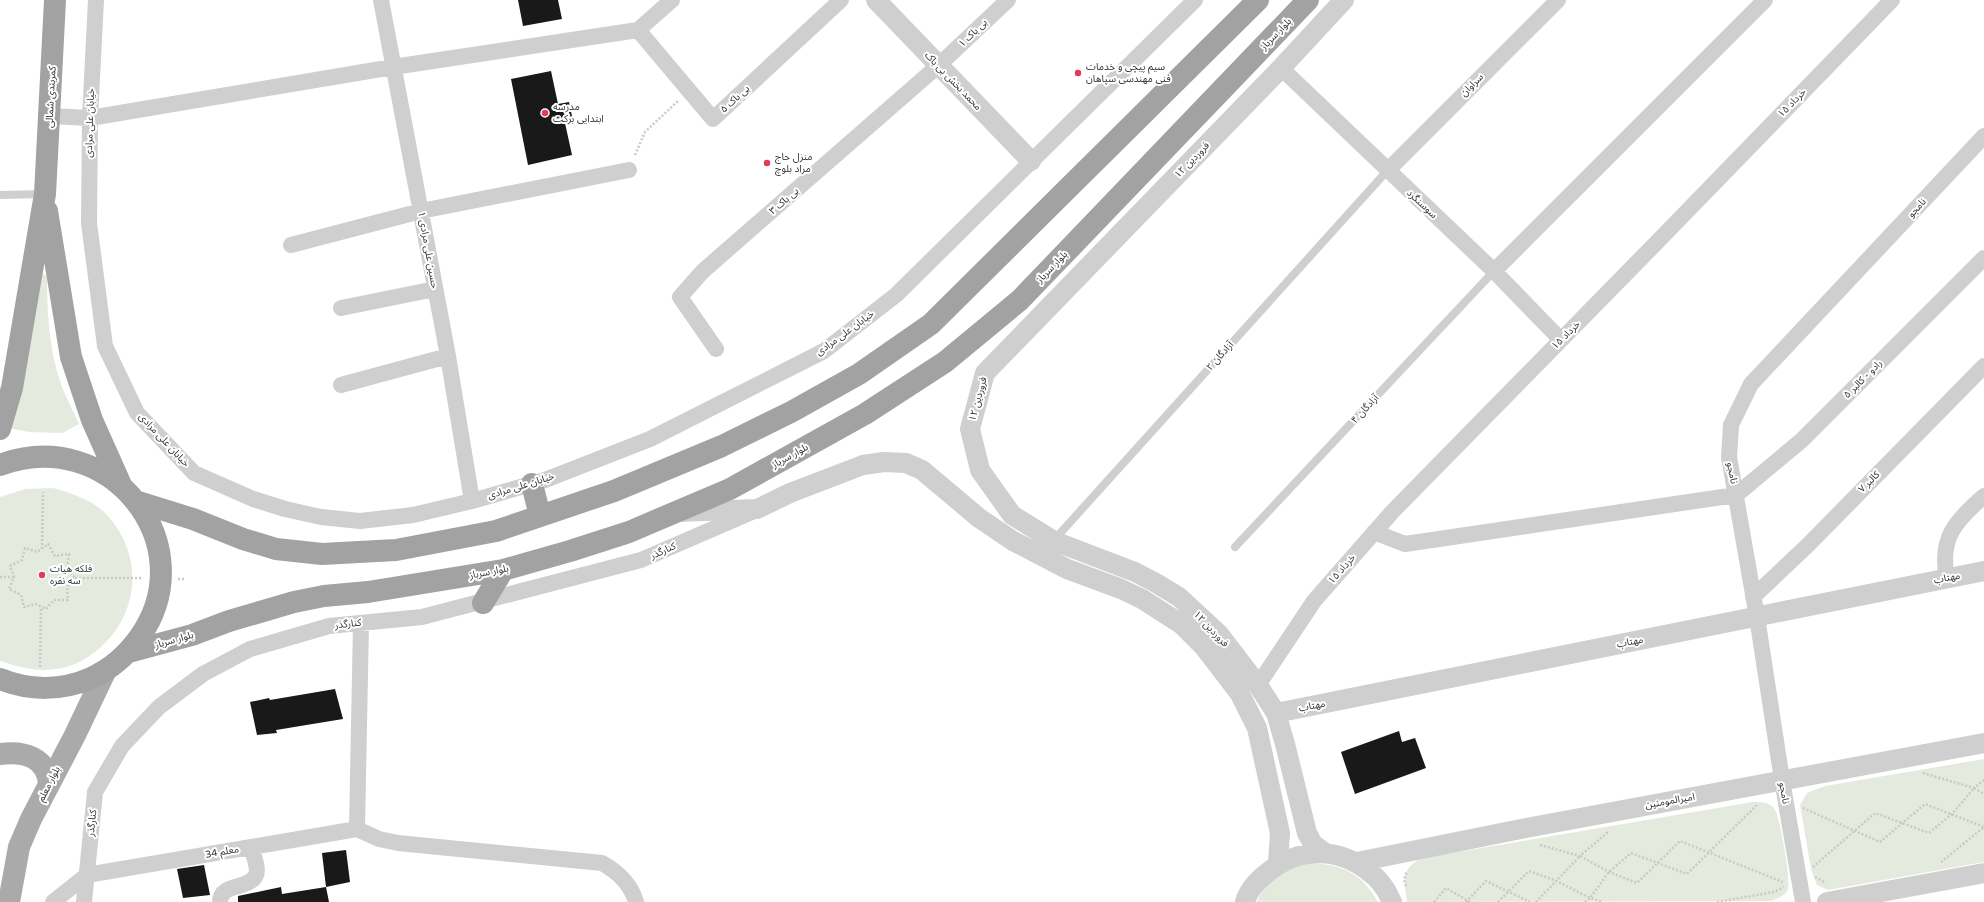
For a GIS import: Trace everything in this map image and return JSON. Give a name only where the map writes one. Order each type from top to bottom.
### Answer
[{"type":"highway","name":"کمربندی شمالی","points":[[45,194],[56,0]]},
{"type":"highway","points":[[135,501],[193,519],[243,539],[276,549],[322,554],[396,550],[496,531],[614,491],[729,443],[792,412],[859,374],[931,324],[1258,0]]},
{"type":"highway","name":"بلوار سرباز","points":[[129,652],[192,635],[229,621],[294,602],[324,596],[368,592],[503,570],[629,532],[730,489],[865,414],[945,362],[1020,300],[1308,0]]},
{"type":"highway","points":[[0,429],[12,388],[45,194]]},
{"type":"highway","points":[[45,194],[71,357],[92,420],[121,485]]},
{"type":"highway","points":[[0,465],[15,459],[43,455],[71,459],[98,469],[121,485],[142,508],[155,536],[161,567],[158,598],[147,627],[129,652],[105,672],[76,684],[45,689],[14,685],[0,679]]},
{"type":"highway","points":[[532,484],[540,516]]},
{"type":"highway","points":[[483,603],[503,570]]},
{"type":"main road","name":"بلوار معلم","points":[[9,902],[19,847],[105,672]]},
{"type":"main road","points":[[0,754],[13,752],[27,755],[40,762],[48,774],[49,784]]},
{"type":"street","name":"خیابان علی مرادی","points":[[96,0],[90,118],[88,223],[105,346],[137,413],[194,473],[253,499],[321,517],[360,521],[413,515],[472,501],[532,484],[650,440],[824,351],[896,295],[1030,161],[1195,0]]},
{"type":"street","name":"حسین علی مرادی ۱","points":[[381,0],[448,356],[472,501]]},
{"type":"street","points":[[50,116],[90,118],[393,67],[638,30],[672,0]]},
{"type":"street","name":"بی باک ۵","points":[[638,30],[713,119],[842,0]]},
{"type":"street","name":"محمد بخش بی باک","points":[[876,0],[1030,161]]},
{"type":"street","name":"بی باک ۱","points":[[939,65],[1008,0]]},
{"type":"street","name":"۱۲ فروردین","points":[[1324,852],[1313,844],[1307,833],[1276,713],[1258,685],[1219,634],[1179,597],[1135,572],[1054,540],[1012,515],[980,470],[970,429],[985,373],[1281,68],[1344,0]]},
{"type":"street","name":"سراوان","points":[[1387,171],[1558,0]]},
{"type":"street","points":[[1494,271],[1764,0]]},
{"type":"street","name":"۱۵ خرداد","points":[[1258,685],[1314,601],[1374,532],[1892,0]]},
{"type":"street","name":"بی باک ۳","points":[[716,349],[680,297],[703,271],[939,65]]},
{"type":"street","name":"سوسنگرد","points":[[1281,68],[1387,171],[1494,271],[1561,340]]},
{"type":"street","name":"نامجو","points":[[1803,902],[1782,780],[1757,617],[1729,457],[1731,425],[1751,384],[1983,138]]},
{"type":"street","points":[[291,246],[421,211],[629,170]]},
{"type":"street","name":"رادو - کالبر ۵","points":[[1736,495],[1802,440],[1984,258]]},
{"type":"street","points":[[341,308],[435,289]]},
{"type":"street","points":[[341,385],[448,356]]},
{"type":"street","name":"کالبر ۷","points":[[1753,597],[1808,545],[1984,366]]},
{"type":"street","name":"۱۲ فروردین","points":[[674,513],[757,509],[790,493],[863,465],[884,462],[906,464],[922,470],[979,518],[1013,541],[1067,569],[1121,588],[1164,612],[1180,624],[1204,647],[1240,694],[1257,728],[1280,833],[1278,864]]},
{"type":"street","points":[[1374,532],[1405,544],[1736,495]]},
{"type":"street","points":[[1947,578],[1944,563],[1946,540],[1967,512],[1984,496]]},
{"type":"street","name":"کنارگذر","points":[[84,902],[95,792],[122,746],[159,707],[204,674],[250,649],[329,626],[422,617],[483,603],[642,560],[757,509]]},
{"type":"street","name":"مهتاب","points":[[1276,713],[1984,571]]},
{"type":"street","points":[[361,623],[356,829],[379,840],[398,843],[602,863],[616,871],[633,892],[636,902]]},
{"type":"street","points":[[1240,694],[1258,685]]},
{"type":"street","name":"امیرالمومنین","points":[[1357,862],[1521,829],[1984,743]]},
{"type":"street","name":"معلم 34","points":[[87,875],[356,829]]},
{"type":"street","points":[[220,902],[220,898],[225,891],[248,882],[256,876],[251,847]]},
{"type":"street","points":[[1245,902],[1259,879],[1278,864],[1300,854],[1324,852],[1341,855],[1357,862],[1399,896]]},
{"type":"street","points":[[1828,893],[1984,873]]},
{"type":"street","points":[[53,902],[87,875]]},
{"type":"lane","name":"آزادگان ۲","points":[[1054,540],[1387,171]]},
{"type":"lane","points":[[0,195],[45,194]]},
{"type":"lane","name":"آزادگان ۴","points":[[1235,548],[1494,271]]},
{"type":"path","points":[[629,170],[645,132],[689,91]]},
{"type":"path","points":[[42,549],[43,492]]},
{"type":"path","points":[[75,578],[67,568],[69,554],[55,556],[48,544],[37,552],[25,548],[22,560],[10,566],[14,577],[9,589],[21,595],[24,607],[36,604],[46,610],[54,600],[68,600],[67,587],[75,578],[186,579]]},
{"type":"path","points":[[0,577],[14,577]]},
{"type":"path","points":[[40,607],[40,667]]},
{"type":"path","points":[[1912,756],[1915,770],[1974,788],[1984,794]]},
{"type":"path","points":[[1812,861],[1813,868],[1875,813],[1929,833],[1952,813],[1974,788],[1984,780]]},
{"type":"path","points":[[1585,902],[1590,898],[1609,872],[1631,853],[1687,874],[1759,803]]},
{"type":"path","points":[[1802,803],[1804,814]]},
{"type":"path","points":[[1802,808],[1880,842],[1925,804],[1952,813],[1984,827],[1937,865],[1945,864]]},
{"type":"path","points":[[1536,902],[1580,856],[1620,822],[1618,811]]},
{"type":"path","points":[[1521,829],[1524,840],[1580,856],[1609,872],[1637,883],[1680,841],[1787,882],[1784,888],[1774,892],[1717,902]]},
{"type":"path","points":[[1399,896],[1408,866]]},
{"type":"path","points":[[1498,902],[1507,891],[1529,871],[1557,881],[1590,898],[1602,902]]},
{"type":"path","points":[[1814,874],[1828,893]]},
{"type":"path","points":[[1434,902],[1446,888],[1468,901],[1486,881],[1530,902]]},
{"type":"shaded area","points":[[40,272],[47,276],[50,332],[54,360],[62,387],[79,424],[62,433],[29,432],[8,428]]},
{"type":"shaded area","points":[[53,488],[73,494],[93,503],[104,512],[118,529],[127,547],[131,566],[132,585],[129,603],[121,621],[110,638],[95,652],[82,661],[66,667],[49,670],[21,667],[0,661],[0,497],[25,489]]},
{"type":"shaded area","points":[[1984,759],[1984,862],[1828,890],[1817,885],[1811,869],[1800,805],[1807,793],[1825,786]]},
{"type":"shaded area","points":[[1753,802],[1763,802],[1773,807],[1780,824],[1789,883],[1788,889],[1784,895],[1771,901],[1407,902],[1405,876],[1410,867],[1422,858]]},
{"type":"shaded area","points":[[1310,863],[1333,866],[1350,872],[1365,884],[1378,902],[1257,902],[1266,887],[1272,881],[1294,868]]},
{"type":"building","points":[[518,0],[558,0],[562,19],[523,26]]},
{"type":"building","name":"مدرسه ابتدایی برکت","points":[[551,71],[558,104],[569,102],[573,121],[565,123],[572,155],[528,165],[511,79]]},
{"type":"building","points":[[335,689],[343,719],[276,730],[277,733],[257,735],[250,702]]},
{"type":"building","points":[[1399,731],[1402,742],[1415,738],[1426,768],[1355,794],[1341,752]]},
{"type":"building","points":[[346,850],[350,882],[326,887],[322,853]]},
{"type":"building","points":[[204,865],[210,895],[183,898],[177,869]]},
{"type":"building","points":[[281,887],[282,894],[326,887],[329,902],[238,902],[238,896]]},
{"type":"place","name":"سیم پیچی و خدمات فنی مهندسی سپاهان","points":[[1078,73]]},
{"type":"place","name":"مدرسه ابتدایی برکت","points":[[545,113]]},
{"type":"place","name":"منزل حاج مراد بلوچ","points":[[767,163]]},
{"type":"place","name":"فلکه هیات سه نفره","points":[[42,575]]}]
